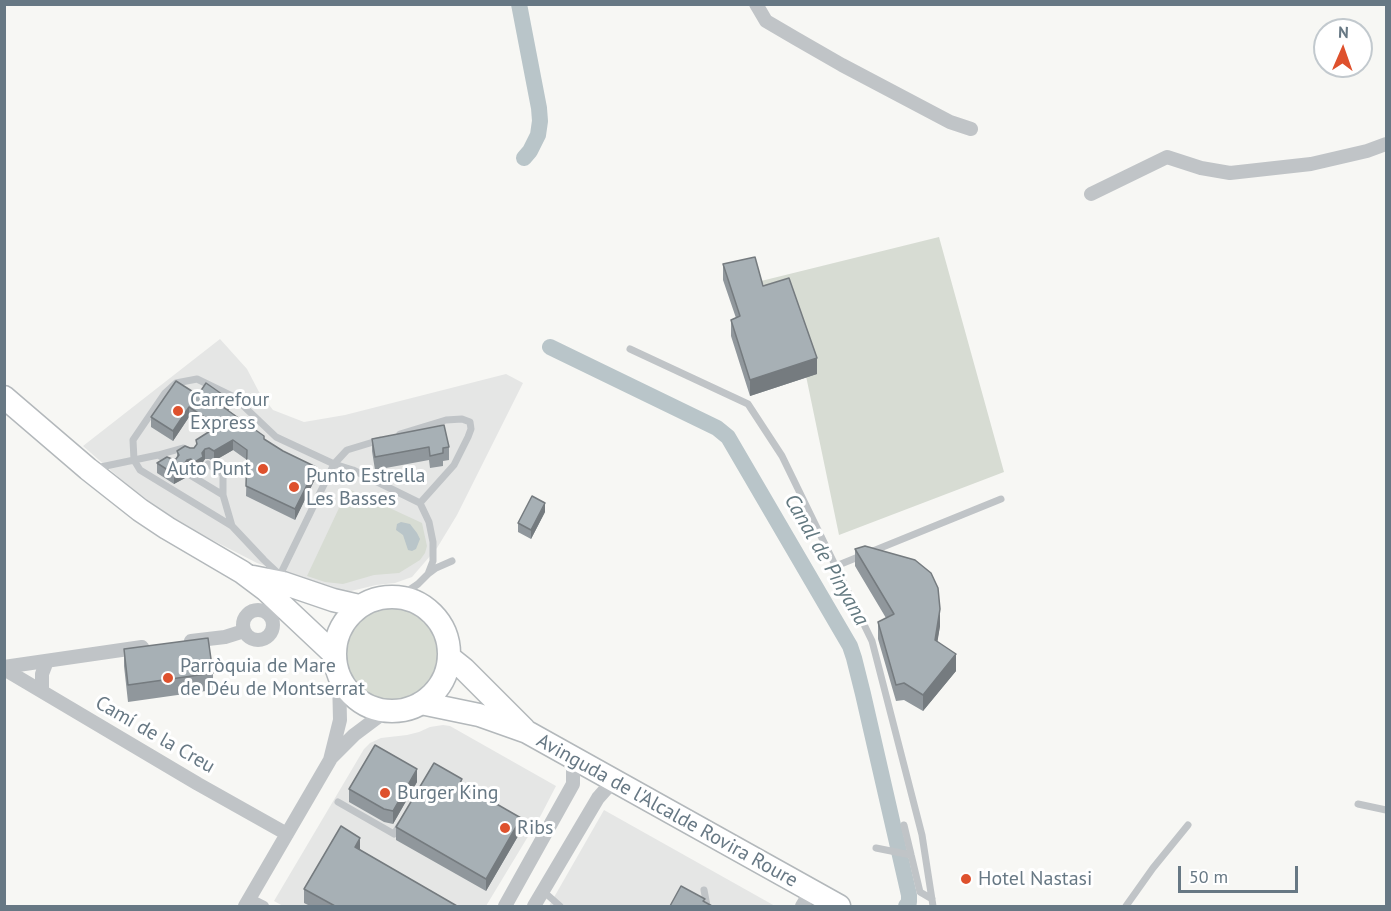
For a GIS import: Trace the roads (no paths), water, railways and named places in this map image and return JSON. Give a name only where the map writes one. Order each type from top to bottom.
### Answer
[{"type":"main road","points":[[4,397],[112,490],[149,516],[248,576],[266,590],[334,654]]},
{"type":"main road","points":[[248,576],[282,579],[333,600],[359,606]]},
{"type":"main road","points":[[382,597],[399,597],[417,602],[433,614],[444,629],[449,657],[441,683],[421,703],[405,710],[386,711],[369,707],[354,698],[343,684],[334,662],[334,644],[345,619],[359,606],[382,597]]},
{"type":"main road","points":[[449,657],[527,732]]},
{"type":"main road","points":[[421,703],[479,715],[527,732]]},
{"type":"main road","name":"Avinguda de l'Alcalde Rovira Roure","points":[[527,732],[619,784],[807,899],[839,906]]},
{"type":"street","points":[[756,4],[766,21],[795,38],[950,122],[971,129]]},
{"type":"street","points":[[1091,194],[1167,157],[1201,168],[1230,173],[1311,164],[1367,151],[1386,144]]},
{"type":"street","points":[[174,643],[225,637],[244,631]]},
{"type":"street","name":"Camí de la Creu","points":[[4,668],[152,646]]},
{"type":"street","points":[[42,692],[42,674],[47,661]]},
{"type":"street","name":"Camí de la Creu","points":[[4,668],[198,784],[287,834]]},
{"type":"street","points":[[330,760],[340,720],[339,676]]},
{"type":"street","points":[[264,906],[248,903],[330,760],[354,735],[386,711]]},
{"type":"street","points":[[507,905],[573,784],[571,756]]},
{"type":"street","points":[[516,886],[519,898],[534,906],[598,798],[606,789],[619,784]]},
{"type":"lane","points":[[630,349],[748,404],[782,456],[872,641],[922,835],[932,903]]},
{"type":"lane","points":[[387,438],[347,450],[334,464],[282,579],[232,526],[140,470],[134,460],[133,440],[165,393],[176,383],[197,379],[234,397],[276,437],[334,464],[353,470],[420,503],[429,522],[433,542],[433,561],[428,574]]},
{"type":"lane","points":[[397,435],[446,420],[462,419],[470,422],[471,429],[454,465],[420,503]]},
{"type":"lane","points":[[88,470],[183,448],[191,453]]},
{"type":"lane","points":[[158,455],[172,464]]},
{"type":"lane","points":[[208,464],[223,474],[223,495],[232,526]]},
{"type":"lane","points":[[190,475],[223,495]]},
{"type":"lane","points":[[836,566],[1000,499]]},
{"type":"lane","points":[[399,597],[436,568],[452,561]]},
{"type":"lane","points":[[338,802],[394,834],[405,816]]},
{"type":"lane","points":[[1358,804],[1386,810]]},
{"type":"lane","points":[[904,825],[908,854],[920,892],[932,903]]},
{"type":"lane","points":[[1126,906],[1188,825]]},
{"type":"lane","points":[[876,848],[908,854]]},
{"type":"lane","points":[[704,890],[707,906]]},
{"type":"lane","points":[[543,891],[560,906]]},
{"type":"waterway","name":"Canal de Pinyana","points":[[519,4],[540,121],[538,135],[524,158]]},
{"type":"waterway","name":"Canal de Pinyana","points":[[550,347],[717,428],[728,437],[850,646],[909,895],[909,902],[906,906]]},
{"type":"place","name":"Carrefour Express","points":[[178,411]]},
{"type":"place","name":"Auto Punt","points":[[263,469]]},
{"type":"place","name":"Punto Estrella Les Basses","points":[[294,487]]},
{"type":"place","name":"Parròquia de Mare de Déu de Montserrat","points":[[168,678]]},
{"type":"place","name":"Burger King","points":[[385,793]]},
{"type":"place","name":"Ribs","points":[[505,828]]},
{"type":"place","name":"Hotel Nastasi","points":[[966,879]]}]
